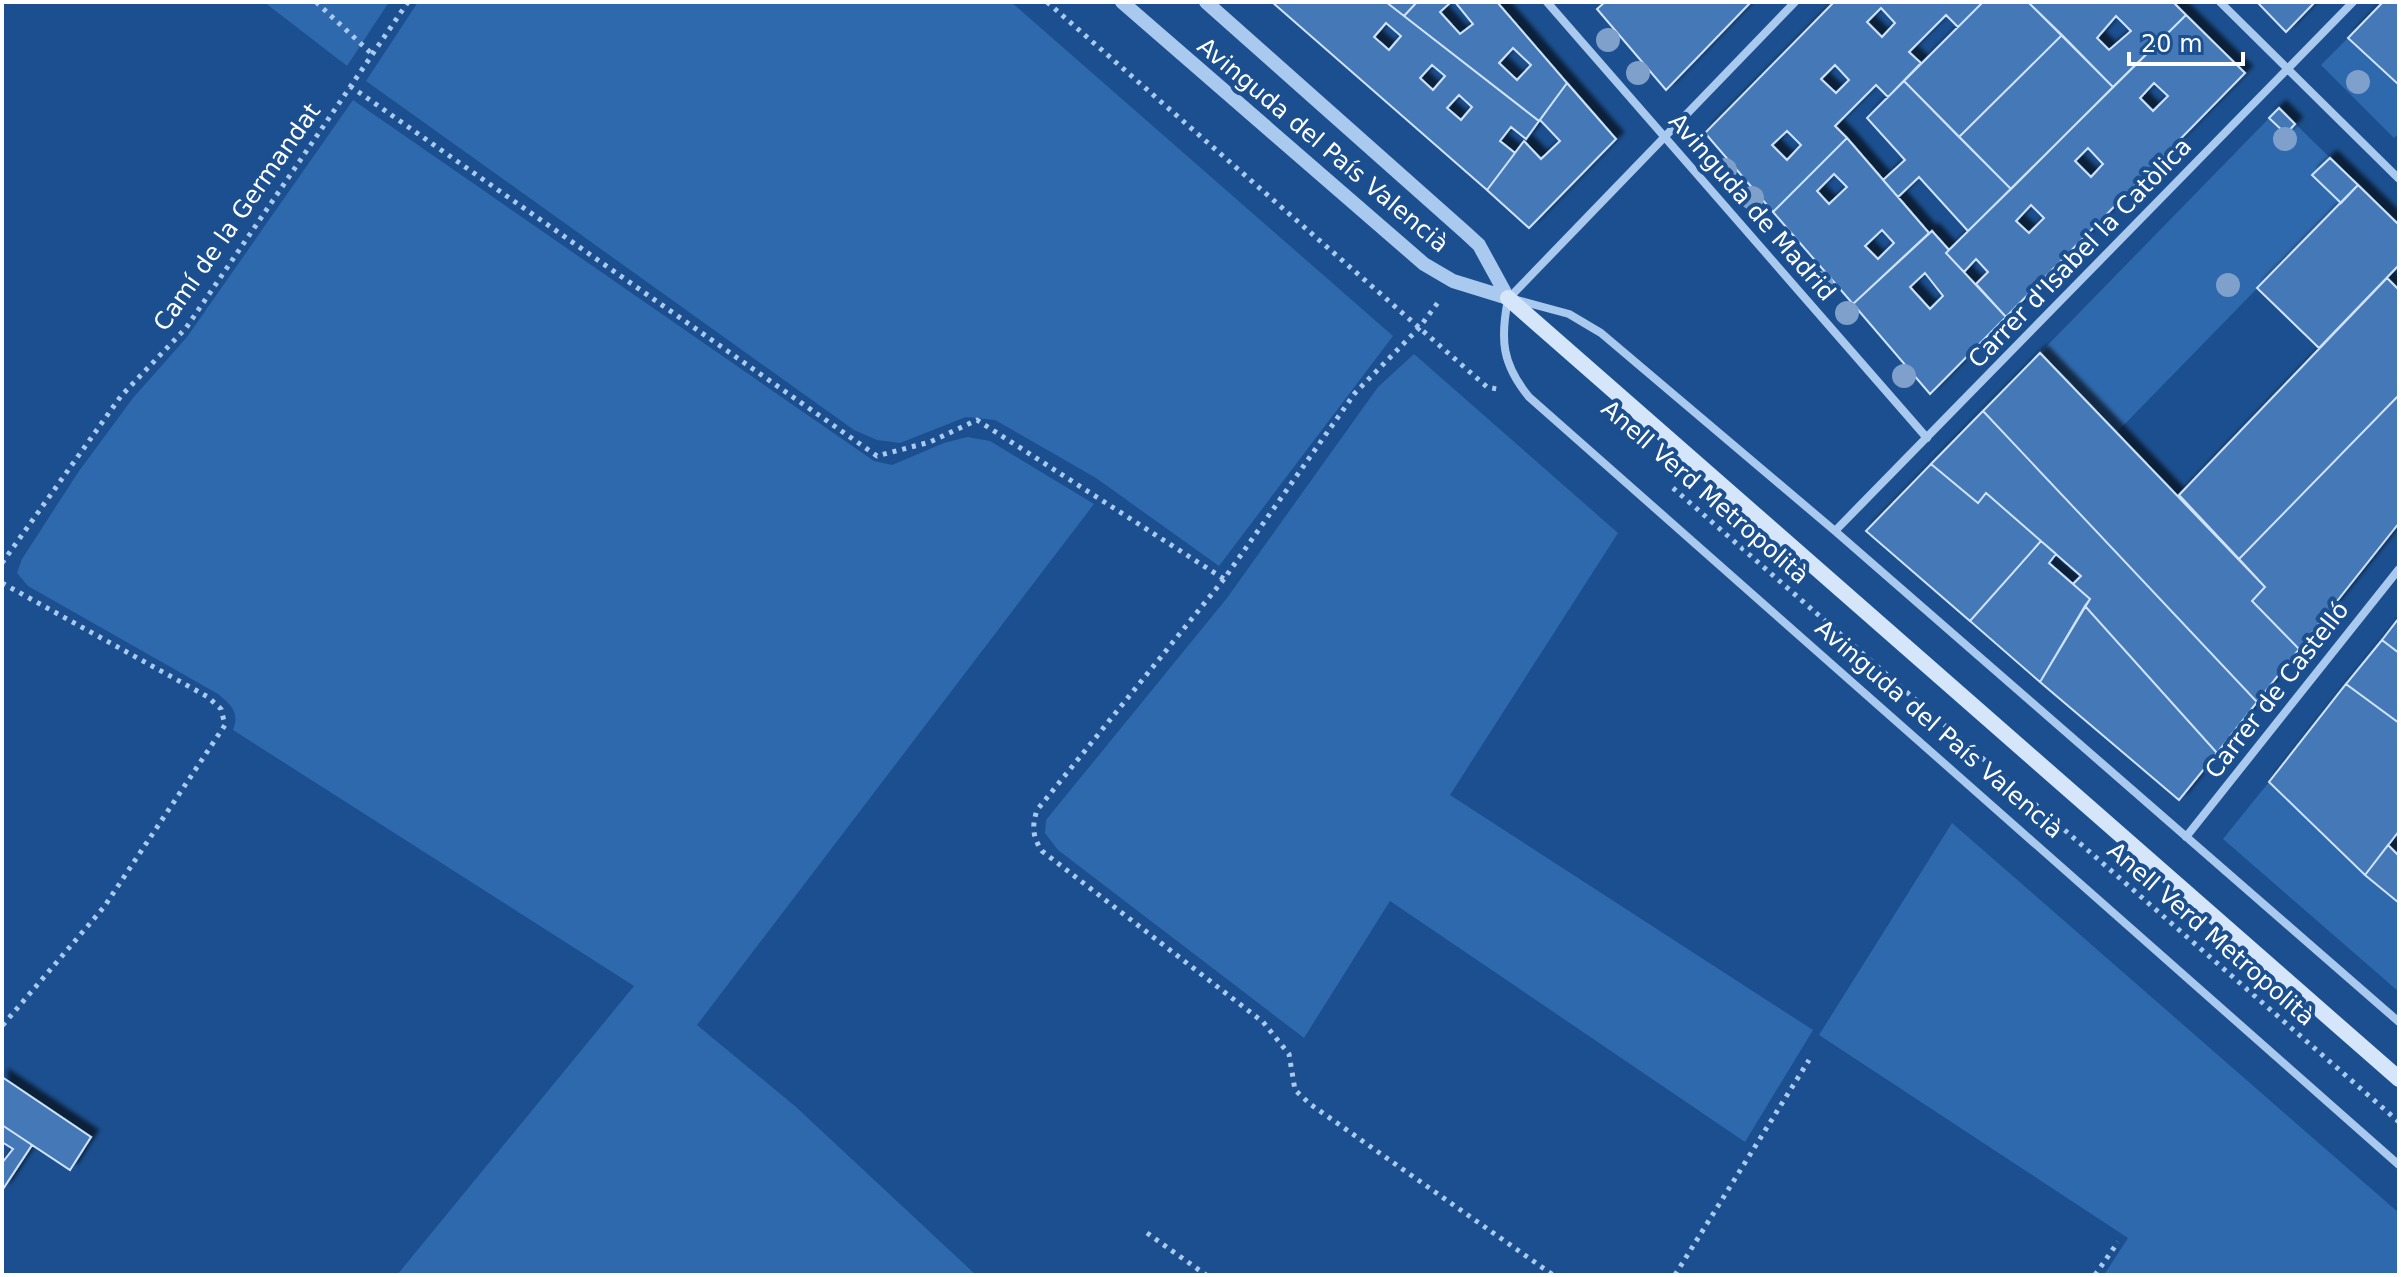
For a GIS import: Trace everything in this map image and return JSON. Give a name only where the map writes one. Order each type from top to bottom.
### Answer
[{"type":"main road","points":[[1508,298],[2399,1079]]},
{"type":"street","name":"Avinguda del País Valencià","points":[[1122,2],[1424,264],[1453,281],[1569,314],[1601,333],[1835,531],[2399,1022]]},
{"type":"street","name":"Avinguda del País Valencià","points":[[1206,2],[1479,245],[1508,298],[1504,323],[1507,362],[1529,397],[2399,1165]]},
{"type":"street","name":"Avinguda de Madrid","points":[[1547,2],[1927,438]]},
{"type":"street","points":[[1508,298],[1795,2]]},
{"type":"street","points":[[2220,2],[2399,179]]},
{"type":"street","name":"Carrer d'Isabel la Catòlica","points":[[1835,531],[2353,2]]},
{"type":"street","name":"Carrer de Castelló","points":[[2186,837],[2399,569]]},
{"type":"path","points":[[316,2],[372,54]]},
{"type":"path","name":"Camí de la Germandat","points":[[2,563],[121,396],[186,328],[408,2]]},
{"type":"path","points":[[1047,2],[1487,387],[1502,387]]},
{"type":"path","points":[[350,86],[877,456],[930,442],[977,420],[1224,579]]},
{"type":"path","points":[[1453,281],[1419,328],[1355,393],[1224,579],[1037,810],[1033,833],[1042,851],[1263,1022],[1289,1054],[1295,1090],[1310,1104],[1553,1275]]},
{"type":"path","name":"Anell Verd Metropolità","points":[[1661,478],[2399,1122]]},
{"type":"path","points":[[2,583],[208,697],[221,709],[225,725],[104,907],[2,1026]]},
{"type":"path","points":[[1675,1275],[1809,1060]]},
{"type":"path","points":[[1147,1233],[1206,1275]]},
{"type":"path","points":[[2095,1275],[2118,1242]]},
{"type":"shaded area","points":[[264,2],[389,2],[347,66]]},
{"type":"shaded area","points":[[418,2],[1011,2],[1393,336],[1219,566],[1096,478],[995,420],[966,417],[900,443],[877,440],[854,430],[366,81]]},
{"type":"shaded area","points":[[2348,38],[2399,85],[2399,133],[2394,138],[2321,65]]},
{"type":"shaded area","points":[[353,100],[874,461],[892,465],[944,443],[967,437],[990,441],[1094,504],[697,1025],[796,1107],[976,1275],[397,1275],[634,986],[233,730],[233,709],[218,694],[28,586],[17,573],[22,559],[79,471],[133,398],[187,337]]},
{"type":"shaded area","points":[[2279,108],[2358,185],[2117,432],[2040,353]]},
{"type":"shaded area","points":[[1414,354],[1618,533],[1450,795],[1813,1030],[1745,1142],[1390,901],[1304,1038],[1058,850],[1045,833],[1046,820],[1227,598],[1378,387]]},
{"type":"shaded area","points":[[2269,782],[2353,864],[2399,903],[2399,992],[2223,839]]},
{"type":"shaded area","points":[[1952,823],[2399,1213],[2399,1275],[2104,1275],[2128,1238],[1819,1035]]},
{"type":"building","points":[[1272,2],[1386,2],[1539,121],[1526,139],[1511,127],[1500,141],[1515,153],[1487,190]],"holes":[[[1386,23],[1401,36],[1389,50],[1374,37]],[[1432,65],[1445,76],[1433,90],[1420,78]],[[1459,95],[1472,107],[1461,120],[1447,108]]]},
{"type":"building","points":[[1386,2],[1417,2],[1404,16]]},
{"type":"building","points":[[1417,2],[1451,2],[1440,12],[1460,34],[1473,24],[1455,2],[1497,2],[1567,83],[1539,121],[1404,16]],"holes":[[[1513,48],[1531,65],[1517,80],[1499,63]]]},
{"type":"building","points":[[1605,2],[1751,2],[1666,90],[1597,9]]},
{"type":"building","points":[[1834,2],[1983,2],[1958,27],[1946,15],[1909,52],[1921,63],[1888,97],[1876,85],[1835,126],[1847,138],[1773,212],[1705,133]],"holes":[[[1881,8],[1895,23],[1882,37],[1867,22]],[[1835,65],[1849,80],[1836,93],[1821,79]],[[1787,131],[1801,145],[1787,160],[1772,145]]]},
{"type":"building","points":[[1983,2],[2028,2],[2062,35],[1959,137],[1904,81]]},
{"type":"building","points":[[2028,2],[2173,2],[2186,15],[2113,87]],"holes":[[[2116,16],[2131,31],[2109,50],[2097,38]]]},
{"type":"building","points":[[2257,2],[2315,2],[2286,32]]},
{"type":"building","points":[[2383,2],[2399,2],[2399,85],[2348,38]]},
{"type":"building","points":[[2186,15],[2245,73],[2006,317],[1976,284],[1988,272],[1976,259],[1964,272],[1946,253]],"holes":[[[2154,83],[2168,96],[2153,111],[2140,98]],[[2088,148],[2103,164],[2091,177],[2075,161]],[[2031,205],[2044,218],[2029,233],[2016,221]]]},
{"type":"building","points":[[2062,35],[2113,87],[2011,189],[1959,137]]},
{"type":"building","points":[[1904,81],[2011,189],[1968,231],[1919,177],[1898,197],[1883,180],[1905,160],[1867,118]]},
{"type":"building","points":[[1567,83],[1616,139],[1529,228],[1487,190],[1524,141],[1541,159],[1560,141],[1540,120]]},
{"type":"building","points":[[2279,108],[2295,124],[2286,134],[2269,118]]},
{"type":"building","points":[[1847,138],[1929,233],[1853,304],[1773,212]],"holes":[[[1834,174],[1847,187],[1829,204],[1817,191]],[[1882,230],[1894,243],[1878,259],[1865,246]]]},
{"type":"building","points":[[2330,158],[2358,185],[2341,203],[2312,175]]},
{"type":"building","points":[[2358,185],[2399,225],[2399,265],[2319,348],[2257,288]]},
{"type":"building","points":[[1932,231],[1949,250],[1946,253],[2006,317],[1930,394],[1853,304]],"holes":[[[1925,273],[1943,296],[1930,309],[1910,287]]]},
{"type":"building","points":[[2387,278],[2399,290],[2399,395],[2239,559],[2179,495]]},
{"type":"building","points":[[2040,353],[2265,587],[2252,601],[2299,649],[2257,702],[1983,411]]},
{"type":"building","points":[[2399,395],[2399,523],[2299,649],[2252,601],[2265,587],[2239,559]]},
{"type":"building","points":[[1983,411],[2257,702],[2217,753],[2085,606],[2090,599],[2073,584],[2081,576],[1986,493],[1978,503],[1931,464]]},
{"type":"building","points":[[1931,464],[1978,503],[1986,493],[2041,541],[1970,621],[1866,531]]},
{"type":"building","points":[[2041,541],[2056,554],[2049,563],[2090,599],[2040,682],[1970,621]]},
{"type":"building","points":[[2085,606],[2217,753],[2179,800],[2040,682]]},
{"type":"building","points":[[2399,618],[2399,653],[2382,640]]},
{"type":"building","points":[[2382,640],[2399,653],[2399,723],[2346,684]]},
{"type":"building","points":[[2346,684],[2399,723],[2399,831],[2365,875],[2269,782]]},
{"type":"building","points":[[2388,845],[2399,856],[2399,903],[2365,875]]},
{"type":"building","points":[[2,1077],[91,1137],[70,1170],[2,1125]]},
{"type":"building","points":[[2,1125],[32,1145],[3,1189],[2,1163],[13,1149],[2,1142]]}]
